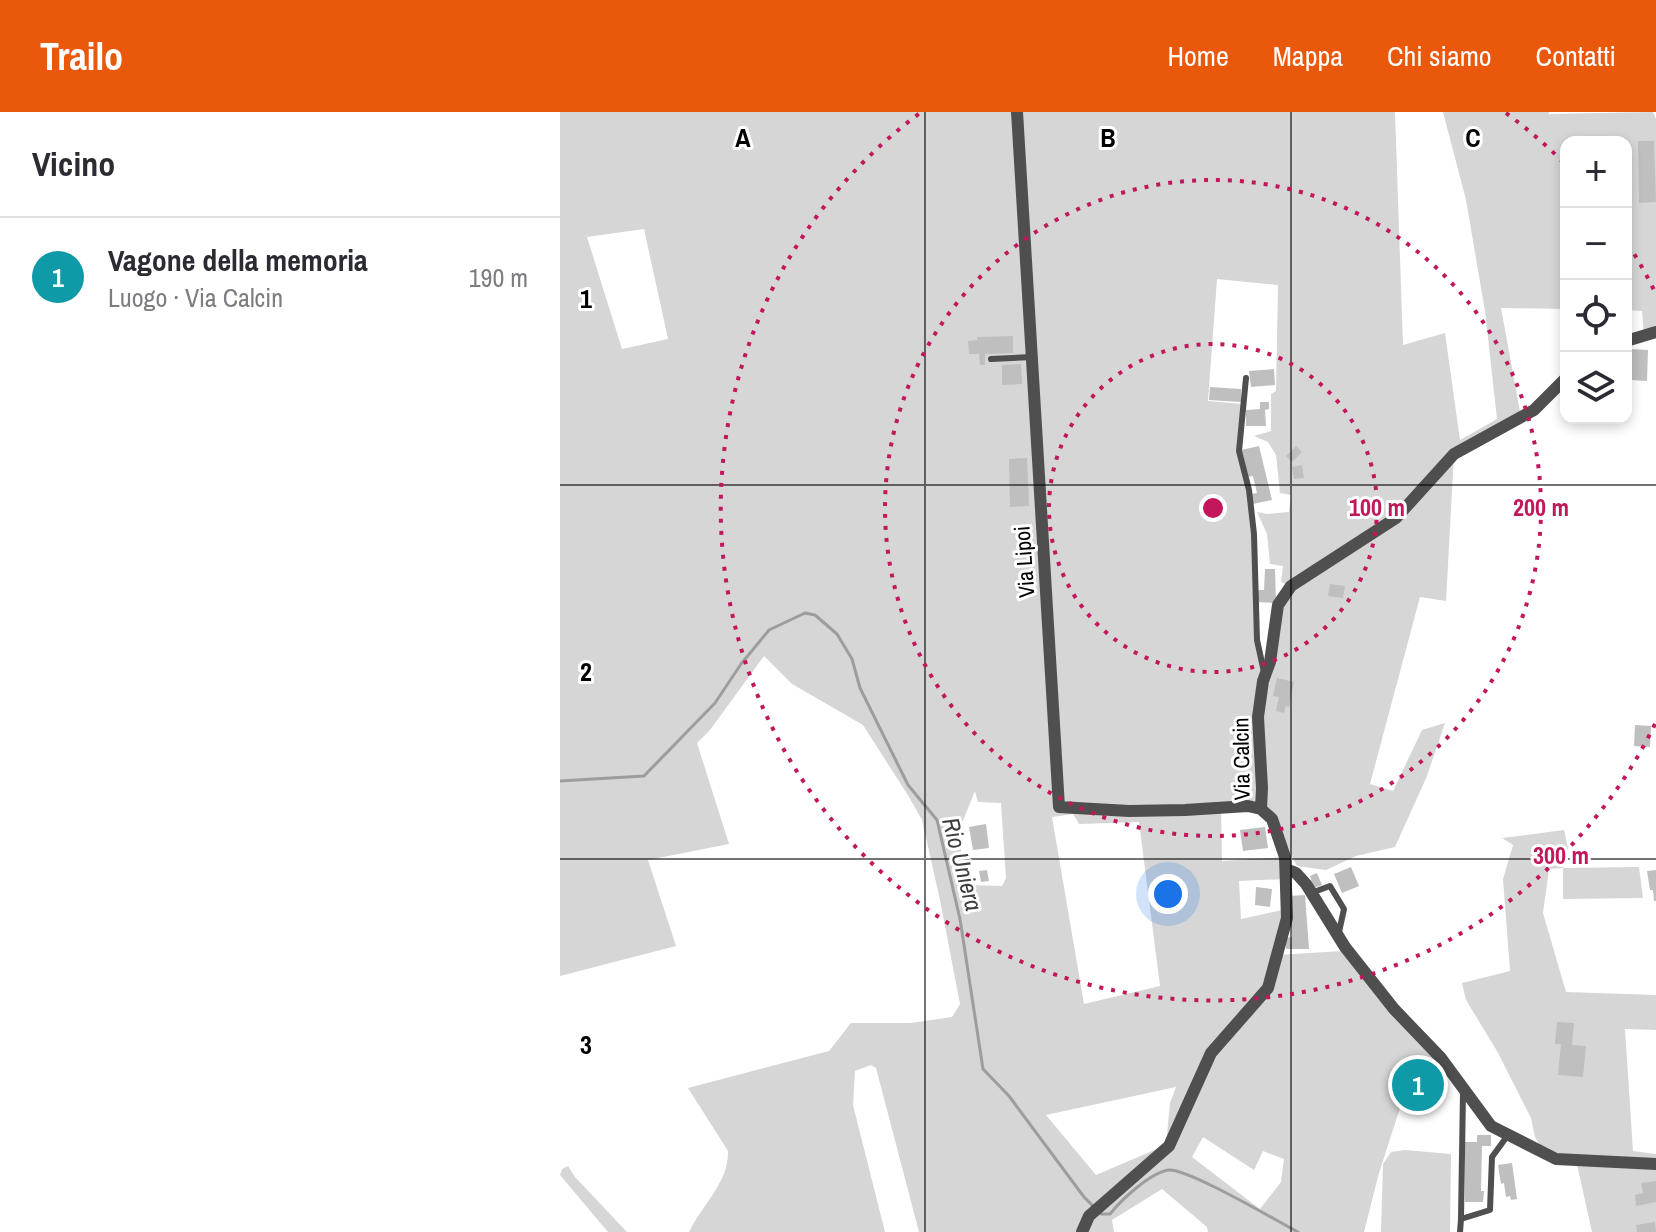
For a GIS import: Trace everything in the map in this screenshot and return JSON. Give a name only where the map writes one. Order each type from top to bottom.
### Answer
[{"type":"street","name":"Via Lipoi","points":[[1017,112],[1059,807],[1129,811],[1248,806],[1261,809]]},
{"type":"street","points":[[1632,339],[1656,332]]},
{"type":"street","name":"Via Calcin","points":[[1082,1232],[1091,1214],[1169,1146],[1211,1053],[1268,988],[1287,918],[1285,857],[1272,819],[1261,809],[1258,717],[1278,605],[1291,586],[1396,518],[1454,454],[1534,410],[1560,384]]},
{"type":"street","points":[[1286,869],[1296,873],[1338,936],[1394,1009],[1441,1058],[1491,1126],[1556,1159],[1656,1164]]},
{"type":"lane","points":[[991,359],[1032,357]]},
{"type":"lane","points":[[1246,378],[1239,451],[1249,490],[1254,534],[1257,640],[1265,676]]},
{"type":"lane","points":[[1311,893],[1330,886],[1344,909],[1338,936]]},
{"type":"lane","points":[[1460,1232],[1463,1088]]},
{"type":"lane","points":[[1461,1219],[1490,1210],[1492,1157],[1508,1134]]},
{"type":"shaded area","points":[[560,112],[1395,112],[1403,345],[1445,333],[1460,440],[1497,419],[1485,311],[1466,200],[1443,112],[1653,112],[1656,119],[1656,332],[1644,335],[1642,311],[1632,310],[1632,136],[1560,136],[1560,309],[1501,308],[1521,417],[1454,454],[1446,601],[1420,597],[1370,784],[1393,791],[1422,730],[1445,723],[1427,776],[1395,847],[1356,856],[1326,870],[1297,866],[1268,808],[1221,808],[1222,861],[1285,857],[1286,879],[1239,881],[1241,919],[1287,909],[1277,955],[1342,951],[1441,1058],[1411,1074],[1379,1173],[1364,1232],[1208,1232],[1207,1227],[1162,1189],[1112,1220],[1114,1232],[919,1232],[876,1068],[871,1065],[855,1071],[853,1105],[885,1232],[689,1232],[720,1183],[728,1151],[688,1088],[829,1051],[851,1023],[911,1023],[952,1017],[960,1004],[922,820],[863,725],[792,684],[764,656],[697,743],[729,844],[648,860],[676,946],[560,976]],"holes":[[[644,229],[668,339],[622,349],[587,237]],[[1217,279],[1278,285],[1276,391],[1271,394],[1271,431],[1254,436],[1268,442],[1276,455],[1280,493],[1291,495],[1289,512],[1257,512],[1267,534],[1270,564],[1283,566],[1281,582],[1290,586],[1278,605],[1264,674],[1259,653],[1249,490],[1239,451],[1243,404],[1208,401]],[[975,791],[978,802],[1001,803],[1006,878],[1002,886],[967,885],[958,833]],[[1073,814],[1079,824],[1139,822],[1160,986],[1084,1004],[1052,817]],[[1176,1087],[1170,1103],[1166,1145],[1096,1175],[1046,1115]],[[1203,1137],[1254,1170],[1263,1151],[1284,1159],[1281,1182],[1260,1209],[1192,1157]]]},
{"type":"shaded area","points":[[1564,830],[1568,848],[1563,868],[1549,869],[1543,913],[1566,992],[1656,995],[1656,1030],[1625,1029],[1633,1151],[1656,1154],[1656,1232],[1592,1232],[1576,1160],[1544,1153],[1535,1137],[1531,1118],[1497,1051],[1466,1000],[1462,983],[1510,971],[1503,879],[1513,845],[1502,838]]},
{"type":"shaded area","points":[[1639,867],[1643,898],[1563,899],[1563,868]]},
{"type":"shaded area","points":[[1405,1150],[1451,1154],[1450,1232],[1381,1232],[1383,1164],[1391,1152]]},
{"type":"shaded area","points":[[568,1166],[627,1232],[608,1232],[560,1175],[562,1169]]},
{"type":"building","points":[[1638,141],[1654,141],[1656,202],[1639,203]]},
{"type":"building","points":[[1013,336],[1013,353],[985,354],[985,365],[980,365],[979,354],[969,354],[968,341],[977,340],[977,337]]},
{"type":"building","points":[[1632,349],[1648,350],[1647,381],[1632,380]]},
{"type":"building","points":[[1021,364],[1022,384],[1002,385],[1002,365]]},
{"type":"building","points":[[1274,369],[1275,385],[1251,387],[1249,371]]},
{"type":"building","points":[[1210,387],[1241,389],[1241,402],[1209,400]]},
{"type":"building","points":[[1260,402],[1269,402],[1269,409],[1265,410],[1266,426],[1246,426],[1246,410],[1260,409]]},
{"type":"building","points":[[1259,446],[1272,500],[1253,504],[1251,494],[1257,493],[1253,476],[1247,477],[1241,450]]},
{"type":"building","points":[[1296,446],[1302,452],[1292,462],[1286,456]]},
{"type":"building","points":[[1027,458],[1029,506],[1010,507],[1009,459]]},
{"type":"building","points":[[1302,465],[1304,478],[1294,479],[1292,467]]},
{"type":"building","points":[[1265,569],[1275,569],[1276,603],[1257,602],[1257,590],[1264,590]]},
{"type":"building","points":[[1330,584],[1345,586],[1343,598],[1328,596]]},
{"type":"building","points":[[1277,678],[1294,682],[1289,707],[1286,706],[1284,713],[1276,711],[1279,697],[1273,696]]},
{"type":"building","points":[[1635,725],[1651,726],[1650,747],[1634,746]]},
{"type":"building","points":[[986,824],[989,848],[973,850],[969,827]]},
{"type":"building","points":[[1265,827],[1268,848],[1243,851],[1240,830]]},
{"type":"building","points":[[1351,867],[1359,886],[1342,893],[1334,874]]},
{"type":"building","points":[[987,870],[989,881],[981,882],[979,871]]},
{"type":"building","points":[[1656,870],[1656,901],[1654,901],[1647,871]]},
{"type":"building","points":[[1317,873],[1322,885],[1314,888],[1310,876]]},
{"type":"building","points":[[1256,887],[1272,889],[1270,907],[1255,905]]},
{"type":"building","points":[[1305,895],[1309,949],[1286,949],[1285,938],[1292,937],[1289,896]]},
{"type":"building","points":[[1557,1022],[1574,1023],[1572,1045],[1586,1046],[1583,1077],[1558,1075],[1561,1044],[1555,1044]]},
{"type":"building","points":[[1477,1135],[1491,1135],[1491,1146],[1482,1146],[1483,1202],[1465,1202],[1465,1142],[1477,1142]]},
{"type":"building","points":[[1512,1163],[1517,1199],[1511,1200],[1510,1196],[1506,1197],[1504,1183],[1501,1184],[1498,1165]]},
{"type":"building","points":[[1656,1181],[1656,1202],[1636,1206],[1635,1195],[1643,1193],[1641,1183]]},
{"type":"building","points":[[1655,1222],[1656,1232],[1637,1232],[1636,1225]]},
{"type":"waterway","name":"Rio Uniera","points":[[560,781],[644,776],[715,703],[769,630],[805,613],[815,615],[837,634],[852,659],[860,688],[908,785],[937,820],[960,919],[983,1069],[1009,1096],[1094,1207]]},
{"type":"waterway","name":"Rio Uniera","points":[[1099,1212],[1110,1214],[1145,1181],[1169,1170],[1213,1186],[1298,1232]]},
{"type":"place","name":"Vagone della memoria","points":[[1418,1085]]}]
